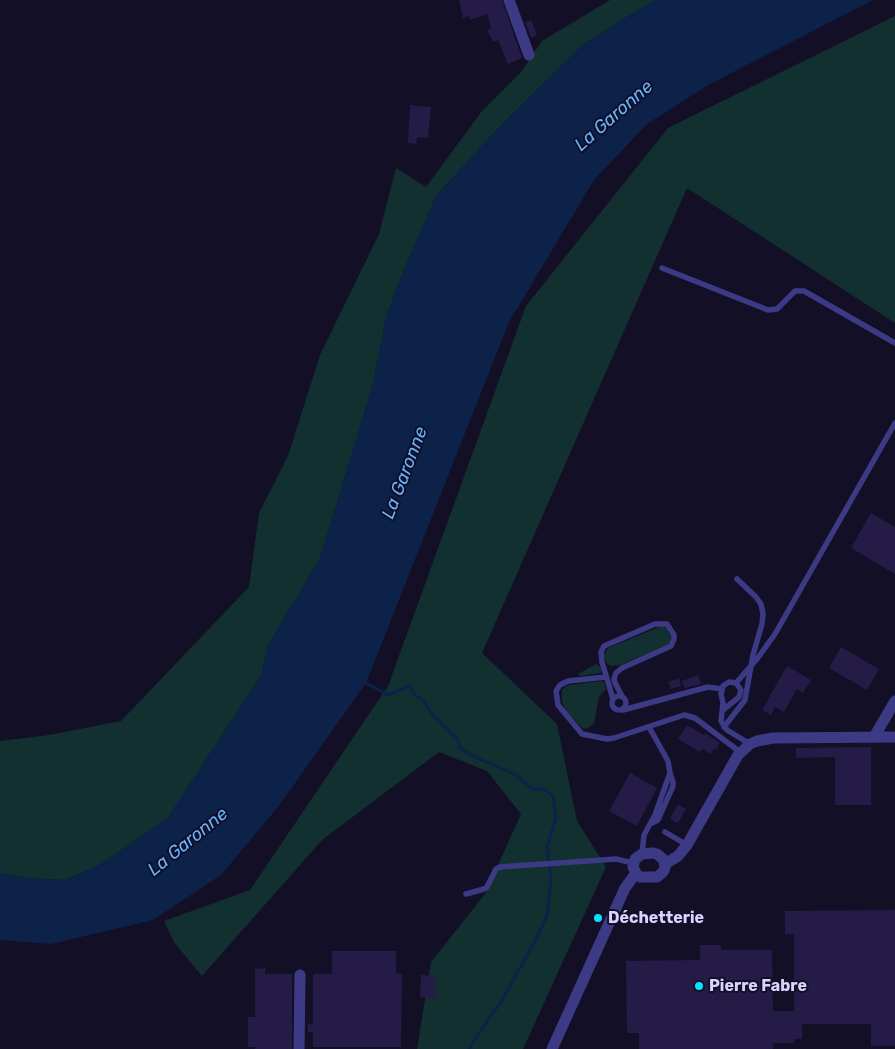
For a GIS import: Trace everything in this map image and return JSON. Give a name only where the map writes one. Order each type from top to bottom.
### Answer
[{"type":"street","points":[[509,0],[529,55]]},
{"type":"street","points":[[874,737],[895,700]]},
{"type":"street","points":[[665,864],[678,856],[687,846],[740,752],[750,744],[773,738],[895,737]]},
{"type":"street","points":[[552,1049],[638,856],[642,854],[658,854],[665,864],[663,872],[656,877],[644,878],[634,868]]},
{"type":"street","points":[[299,1049],[300,975]]},
{"type":"lane","points":[[662,268],[768,310],[777,309],[795,291],[804,290],[895,343]]},
{"type":"lane","points":[[736,683],[775,634],[895,423]]},
{"type":"lane","points":[[724,727],[745,700],[763,614],[761,604],[756,597],[737,579]]},
{"type":"lane","points":[[623,710],[627,704],[615,683],[616,673],[622,668],[671,646],[674,639],[670,626],[664,623],[655,624],[604,646],[601,652],[614,708],[620,711],[708,686],[722,689]]},
{"type":"lane","points":[[606,676],[564,682],[556,691],[558,705],[582,734],[614,738],[684,715],[692,716],[740,752]]},
{"type":"lane","points":[[723,710],[739,697],[741,690],[736,683],[729,682],[722,689],[723,710],[721,721],[724,727],[750,744]]},
{"type":"lane","points":[[613,699],[619,696],[645,704]]},
{"type":"lane","points":[[642,854],[644,834],[650,824],[670,772],[668,761],[649,727]]},
{"type":"lane","points":[[665,832],[687,846]]},
{"type":"lane","points":[[466,894],[484,889],[496,869],[500,867],[616,859],[634,868]]},
{"type":"green space","points":[[610,0],[655,0],[585,43],[504,122],[436,196],[387,314],[372,388],[320,558],[268,645],[261,676],[167,819],[98,866],[65,880],[24,878],[0,873],[0,741],[49,735],[121,721],[249,587],[259,513],[288,456],[320,355],[379,234],[396,168],[426,187],[482,111],[521,72],[542,41]]},
{"type":"green space","points":[[895,16],[895,323],[687,188],[482,653],[557,724],[577,821],[606,867],[523,1049],[417,1049],[431,962],[485,894],[521,814],[487,771],[439,752],[322,840],[202,976],[174,942],[164,921],[250,890],[388,686],[526,306],[668,128]]},
{"type":"green space","points":[[662,626],[666,628],[671,636],[671,641],[667,645],[620,665],[611,666],[607,664],[604,655],[608,648]]},
{"type":"green space","points":[[596,664],[600,667],[601,673],[580,676],[578,674]]},
{"type":"green space","points":[[604,682],[606,689],[599,697],[594,724],[586,729],[582,728],[565,710],[562,701],[562,690],[566,686]]},
{"type":"water","name":"La Garonne","points":[[655,0],[873,0],[708,85],[647,124],[594,180],[509,322],[366,683],[278,807],[221,875],[153,920],[51,944],[0,940],[0,873],[24,878],[65,880],[98,866],[167,819],[261,676],[268,645],[320,558],[372,388],[387,314],[436,196],[504,122],[585,43]]},
{"type":"building","points":[[459,0],[502,0],[522,58],[508,64],[498,40],[493,42],[487,30],[491,28],[487,14],[470,20],[469,16],[463,18]]},
{"type":"building","points":[[531,20],[537,35],[531,38],[525,22]]},
{"type":"building","points":[[410,105],[431,107],[428,138],[417,137],[416,144],[408,143]]},
{"type":"building","points":[[871,513],[895,527],[895,574],[851,548]]},
{"type":"building","points":[[841,647],[879,669],[867,690],[829,668]]},
{"type":"building","points":[[787,666],[811,680],[803,693],[797,689],[784,712],[775,707],[771,715],[762,710]]},
{"type":"building","points":[[698,675],[701,684],[685,688],[682,681]]},
{"type":"building","points":[[679,678],[681,686],[671,689],[668,682]]},
{"type":"building","points":[[687,725],[704,735],[705,733],[720,743],[716,750],[714,749],[710,754],[702,749],[700,752],[678,739]]},
{"type":"building","points":[[871,747],[871,805],[835,805],[835,757],[796,758],[796,748]]},
{"type":"building","points":[[630,773],[657,788],[637,826],[609,811]]},
{"type":"building","points":[[678,804],[686,809],[678,823],[670,819]]},
{"type":"building","name":"Pierre Fabre","points":[[895,910],[895,1046],[871,1046],[871,1024],[802,1024],[802,1039],[794,1039],[794,1043],[773,1043],[773,1049],[639,1049],[639,1033],[627,1033],[626,961],[700,960],[700,945],[721,945],[721,950],[772,950],[773,1011],[794,1011],[794,934],[785,934],[785,911]]},
{"type":"building","points":[[332,951],[396,951],[396,973],[402,974],[401,1047],[313,1047],[313,1032],[308,1032],[308,1024],[313,1025],[313,974],[332,974]]},
{"type":"building","points":[[265,968],[265,974],[292,974],[292,1049],[255,1049],[255,1047],[248,1047],[248,1017],[255,1017],[255,969]]},
{"type":"building","points":[[421,975],[436,976],[435,998],[420,997]]},
{"type":"waterway","points":[[363,681],[388,695],[409,686],[415,695],[424,701],[431,713],[457,738],[460,748],[475,757],[516,775],[532,789],[544,789],[553,796],[556,818],[547,847],[551,879],[547,916],[501,1002],[469,1049]]},
{"type":"place","name":"Déchetterie","points":[[598,918]]},
{"type":"place","name":"Pierre Fabre","points":[[699,986]]}]
